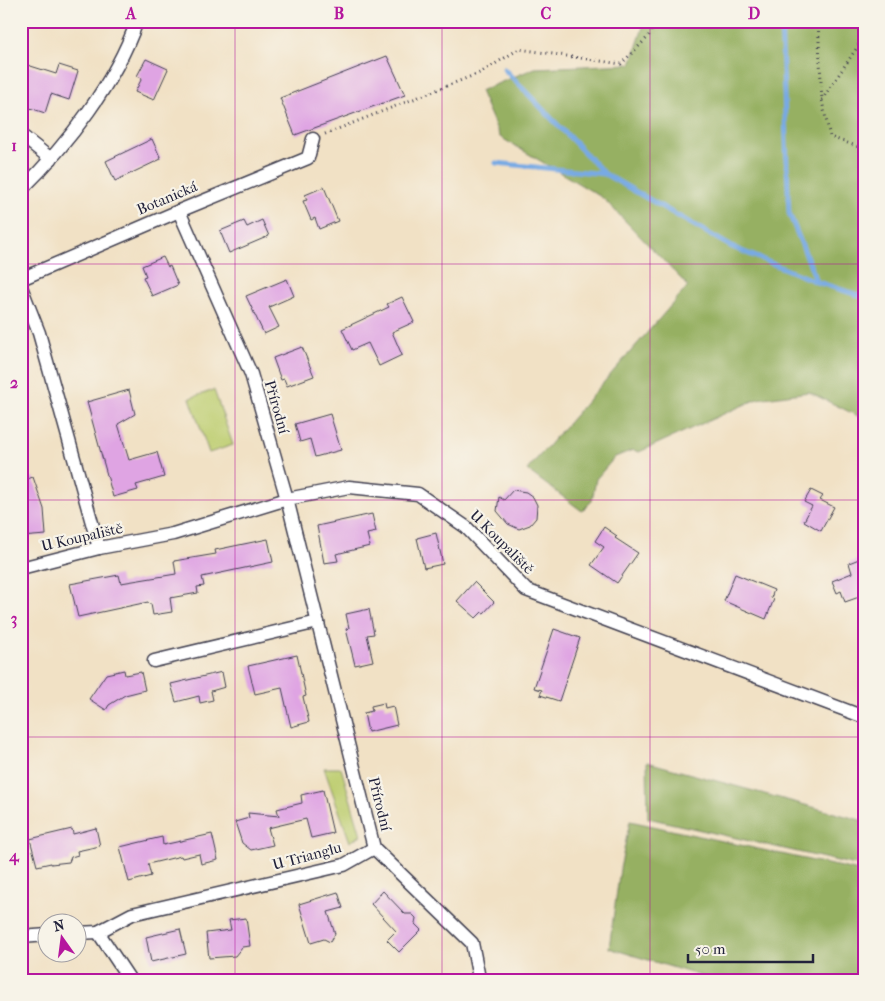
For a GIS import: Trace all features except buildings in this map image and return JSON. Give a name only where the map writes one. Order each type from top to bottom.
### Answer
[{"type":"street","points":[[21,190],[51,159],[86,116],[128,45],[137,21]]},
{"type":"street","points":[[21,135],[51,159]]},
{"type":"street","name":"Botanická","points":[[21,278],[308,158],[313,139]]},
{"type":"street","name":"Přírodní","points":[[179,211],[250,374],[287,499],[374,848]]},
{"type":"street","points":[[21,287],[39,333],[99,548]]},
{"type":"street","name":"U Koupaliště","points":[[21,568],[99,548],[173,534],[287,499],[349,487],[418,494],[466,527],[526,590],[864,717]]},
{"type":"street","points":[[154,661],[318,622]]},
{"type":"street","points":[[374,848],[472,943],[478,980]]},
{"type":"street","name":"U Trianglu","points":[[88,932],[98,932],[132,914],[344,866],[374,848]]},
{"type":"street","points":[[98,932],[130,980]]},
{"type":"street","points":[[21,937],[38,936]]},
{"type":"path","points":[[313,139],[482,72],[520,49],[621,64],[648,37],[656,21]]},
{"type":"path","points":[[818,21],[822,101],[830,137],[860,147],[864,146]]},
{"type":"path","points":[[822,101],[864,37]]},
{"type":"green space","points":[[645,21],[864,21],[864,419],[809,392],[757,399],[639,452],[633,450],[615,457],[596,479],[592,501],[582,511],[527,470],[688,286],[603,198],[500,137],[480,91],[535,68],[631,64]]},
{"type":"green space","points":[[214,390],[233,445],[209,453],[190,398]]},
{"type":"green space","points":[[647,762],[864,821],[864,867],[648,818]]},
{"type":"green space","points":[[324,768],[341,768],[361,835],[350,842]]},
{"type":"green space","points":[[630,821],[864,872],[864,980],[714,980],[609,948],[620,869]]},
{"type":"waterway","points":[[781,21],[789,213],[817,282],[864,297]]},
{"type":"waterway","points":[[504,69],[605,174],[732,247],[817,282]]},
{"type":"waterway","points":[[496,163],[605,174]]}]
